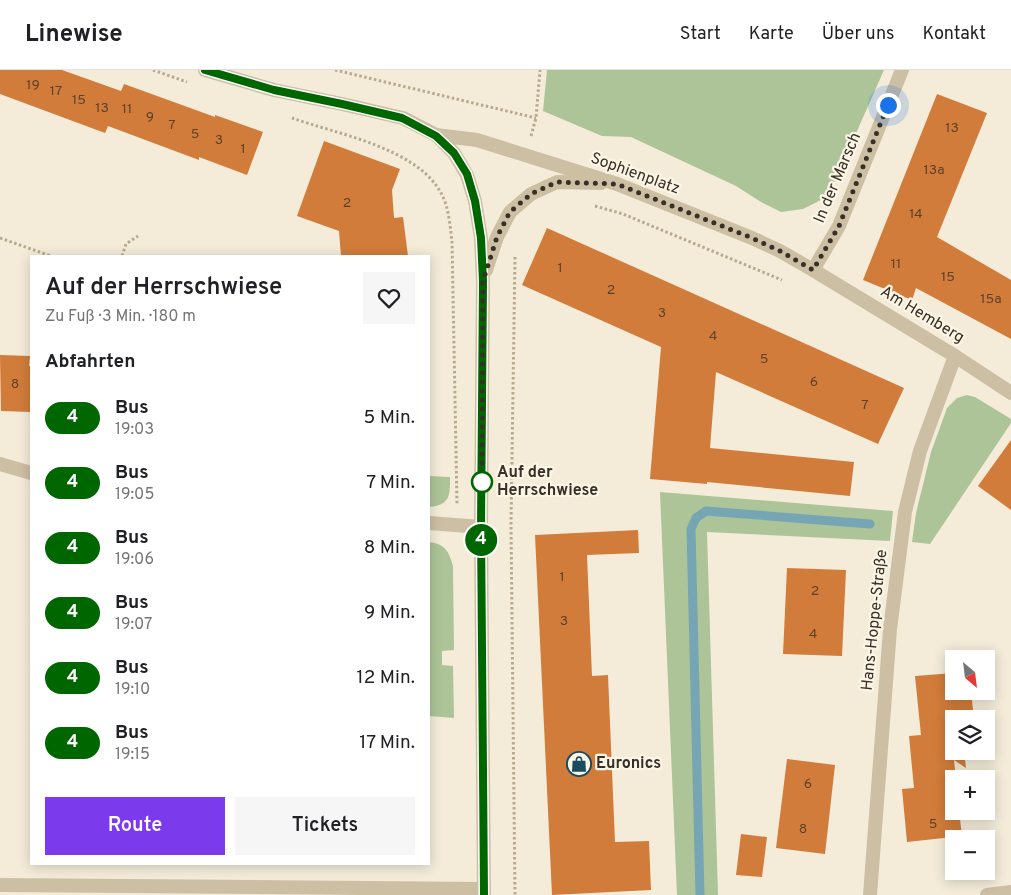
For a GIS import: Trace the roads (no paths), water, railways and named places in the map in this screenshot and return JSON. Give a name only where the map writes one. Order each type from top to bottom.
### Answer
[{"type":"street","points":[[0,885],[484,892],[481,527],[483,281],[481,238],[475,201],[467,174],[454,153],[436,136],[402,118],[274,90],[205,70]]},
{"type":"street","name":"In der Marsch","points":[[813,270],[839,226],[902,70]]},
{"type":"street","name":"Sophienplatz","points":[[436,136],[477,140],[617,184],[752,238],[813,270]]},
{"type":"street","points":[[483,281],[497,237],[510,212],[531,194],[557,182],[617,184]]},
{"type":"street","name":"Am Hemberg","points":[[813,270],[955,356],[1011,393]]},
{"type":"street","name":"Hans-Hoppe-Straße","points":[[870,895],[890,629],[905,512],[920,451],[955,356]]},
{"type":"street","points":[[0,464],[30,473]]},
{"type":"street","points":[[430,523],[481,527]]},
{"type":"street","points":[[987,895],[1011,892]]},
{"type":"waterway","points":[[700,895],[691,529],[696,518],[706,511],[870,524]]},
{"type":"place","name":"Auf der Herrschwiese","points":[[482,482]]},
{"type":"place","name":"Euronics","points":[[579,764]]}]
